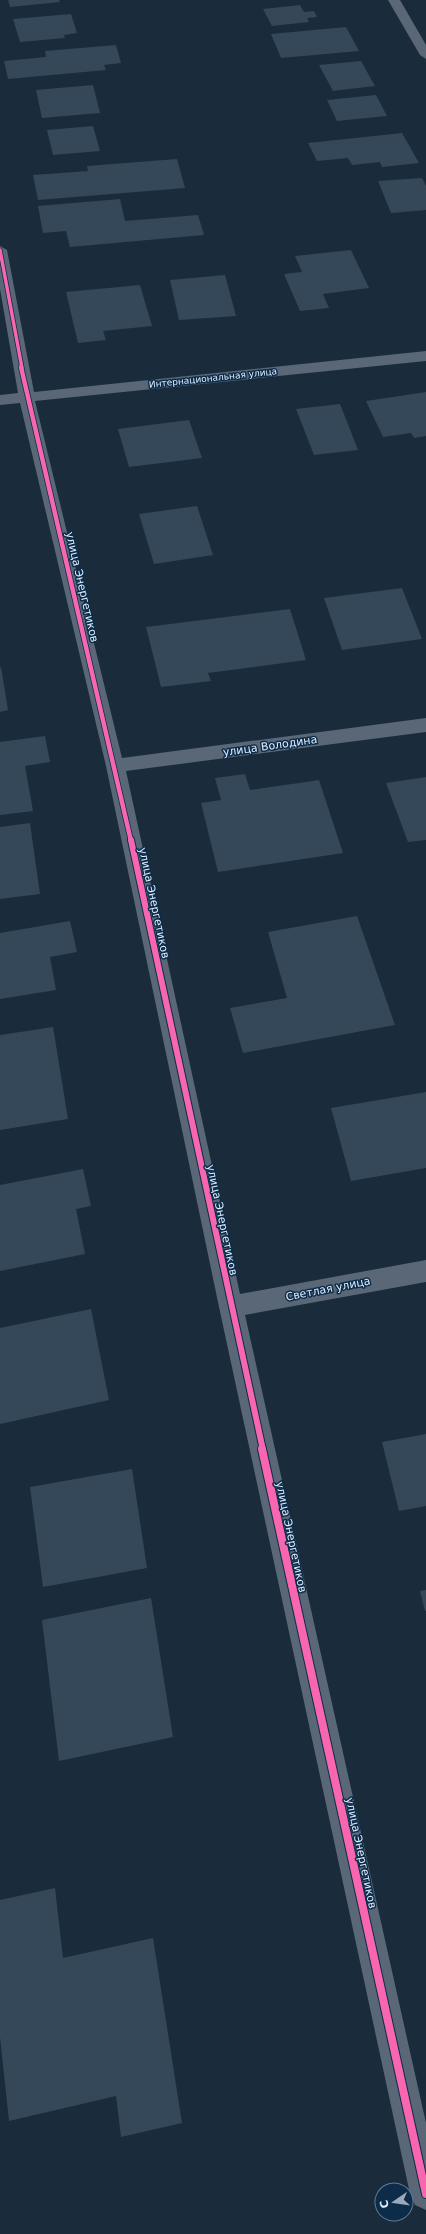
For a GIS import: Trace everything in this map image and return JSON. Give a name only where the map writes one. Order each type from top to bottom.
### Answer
[{"type":"street","points":[[394,0],[426,54]]},
{"type":"street","name":"улица Энергетиков","points":[[0,250],[27,398],[115,766],[231,1307],[426,2194]]},
{"type":"street","name":"Интернациональная улица","points":[[0,400],[426,356]]},
{"type":"street","name":"улица Володина","points":[[115,766],[426,725]]},
{"type":"street","name":"Светлая улица","points":[[231,1307],[426,1271]]},
{"type":"building","points":[[8,0],[59,0],[60,2],[10,7]]},
{"type":"building","points":[[300,5],[304,12],[314,11],[317,17],[307,18],[309,22],[272,26],[263,9]]},
{"type":"building","points":[[71,14],[77,33],[64,35],[65,38],[20,42],[13,19]]},
{"type":"building","points":[[346,27],[359,51],[281,58],[271,34]]},
{"type":"building","points":[[116,45],[121,63],[104,65],[106,70],[8,79],[4,61],[46,57],[45,51]]},
{"type":"building","points":[[361,61],[375,86],[333,91],[319,65]]},
{"type":"building","points":[[93,85],[100,113],[42,118],[36,90]]},
{"type":"building","points":[[376,95],[387,116],[337,121],[327,100]]},
{"type":"building","points":[[93,126],[100,151],[53,155],[47,130]]},
{"type":"building","points":[[402,133],[419,163],[382,167],[380,162],[352,165],[348,158],[317,161],[308,143]]},
{"type":"building","points":[[177,159],[185,188],[38,200],[33,175],[88,171],[87,166]]},
{"type":"building","points":[[422,178],[426,186],[426,210],[391,213],[378,181]]},
{"type":"building","points":[[120,199],[125,221],[198,215],[204,235],[70,247],[66,231],[43,233],[38,206]]},
{"type":"building","points":[[351,250],[369,288],[323,294],[329,308],[300,311],[284,274],[302,272],[295,256]]},
{"type":"building","points":[[225,275],[236,316],[179,320],[170,280]]},
{"type":"building","points":[[140,285],[152,326],[103,331],[106,340],[78,343],[66,292]]},
{"type":"building","points":[[426,392],[426,436],[414,438],[411,433],[383,437],[366,401]]},
{"type":"building","points":[[340,404],[358,450],[314,455],[296,409]]},
{"type":"building","points":[[189,420],[202,458],[129,467],[118,429]]},
{"type":"building","points":[[197,506],[213,555],[154,564],[139,514]]},
{"type":"building","points":[[402,588],[422,639],[342,650],[324,598]]},
{"type":"building","points":[[290,609],[306,660],[208,673],[211,681],[161,687],[146,627]]},
{"type":"building","points":[[1,667],[8,710],[0,712],[0,668]]},
{"type":"building","points":[[45,736],[50,762],[25,766],[33,811],[0,815],[0,742]]},
{"type":"building","points":[[245,774],[250,790],[319,780],[343,853],[218,872],[201,803],[221,800],[215,778]]},
{"type":"building","points":[[426,777],[426,840],[408,842],[386,783]]},
{"type":"building","points":[[30,823],[40,894],[0,899],[0,827]]},
{"type":"building","points":[[357,916],[395,1025],[243,1053],[230,1008],[287,998],[268,932]]},
{"type":"building","points":[[70,921],[77,952],[50,957],[56,990],[0,999],[0,933]]},
{"type":"building","points":[[53,1027],[68,1119],[0,1130],[0,1035]]},
{"type":"building","points":[[426,1092],[426,1168],[351,1181],[331,1108]]},
{"type":"building","points":[[83,1169],[91,1206],[76,1209],[85,1254],[0,1271],[0,1185]]},
{"type":"building","points":[[91,1309],[109,1400],[0,1424],[0,1328]]},
{"type":"building","points":[[426,1434],[426,1506],[399,1511],[382,1442]]},
{"type":"building","points":[[132,1469],[147,1568],[43,1587],[30,1487]]},
{"type":"building","points":[[426,1590],[426,1611],[425,1611],[420,1591]]},
{"type":"building","points":[[151,1598],[173,1737],[59,1761],[42,1620]]},
{"type":"building","points":[[55,1888],[63,1958],[153,1938],[182,2123],[121,2137],[116,2096],[9,2121],[0,2037],[0,1900]]},
{"type":"cycle path","points":[[0,250],[27,398],[115,766],[231,1307],[426,2194]]}]
